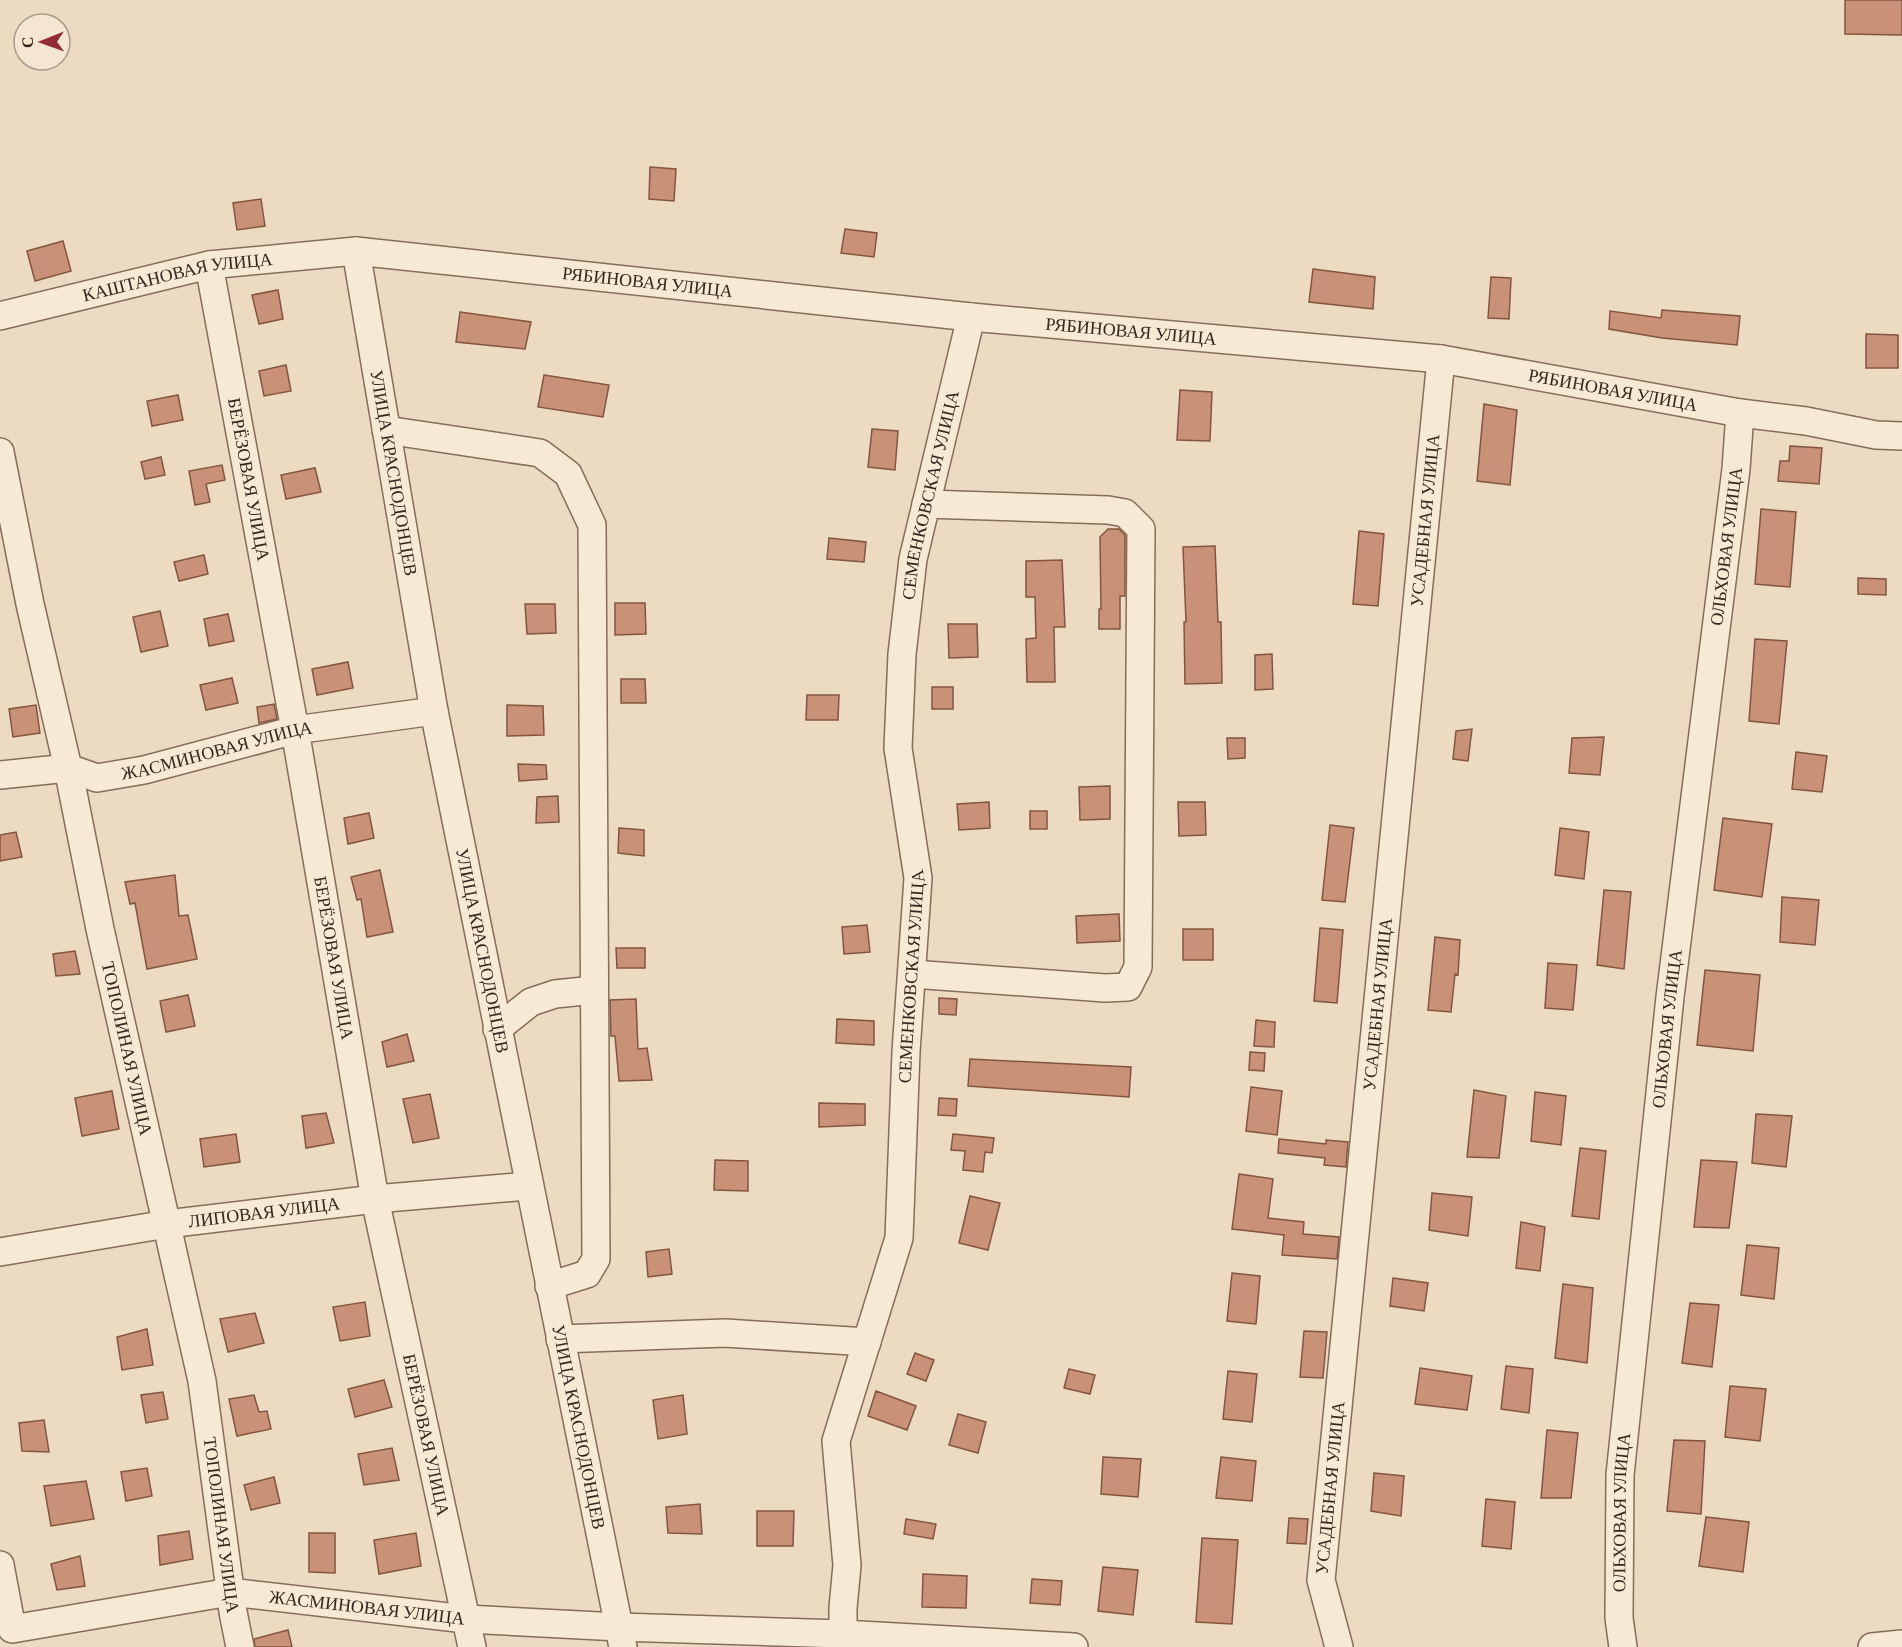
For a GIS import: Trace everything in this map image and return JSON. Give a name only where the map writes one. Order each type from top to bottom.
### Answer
[{"type":"street","name":"КАШТАНОВАЯ УЛИЦА","points":[[0,316],[209,265],[356,251]]},
{"type":"street","name":"РЯБИНОВАЯ УЛИЦА","points":[[356,251],[971,316],[1440,359],[1740,413],[1876,435],[1902,436]]},
{"type":"street","name":"УЛИЦА КРАСНОДОНЦЕВ","points":[[356,251],[434,711],[528,1186],[621,1637]]},
{"type":"street","name":"БЕРЁЗОВАЯ УЛИЦА","points":[[209,265],[295,730],[375,1199],[472,1647]]},
{"type":"street","name":"СЕМЕНКОВСКАЯ УЛИЦА","points":[[842,1641],[847,1565],[836,1441],[899,1238],[906,1052],[918,878],[898,748],[902,654],[913,559],[971,316]]},
{"type":"street","name":"УСАДЕБНАЯ УЛИЦА","points":[[1339,1647],[1321,1580],[1440,359]]},
{"type":"street","name":"ОЛЬХОВАЯ УЛИЦА","points":[[1623,1647],[1618,1618],[1620,1475],[1670,997],[1736,469],[1740,413]]},
{"type":"street","points":[[386,430],[540,453],[568,474],[592,525],[596,1259],[587,1274],[549,1286]]},
{"type":"street","name":"ТОПОЛИНАЯ УЛИЦА","points":[[0,452],[30,604],[68,768],[100,928],[202,1381],[230,1592],[240,1647]]},
{"type":"street","points":[[912,974],[1105,988],[1128,987],[1138,967],[1140,529],[1125,513],[1108,510],[926,504]]},
{"type":"street","name":"ЖАСМИНОВАЯ УЛИЦА","points":[[0,775],[68,768],[97,778],[144,770],[295,730],[434,711]]},
{"type":"street","points":[[497,1029],[531,1002],[555,994],[594,990]]},
{"type":"street","name":"ЛИПОВАЯ УЛИЦА","points":[[0,1252],[167,1224],[375,1199],[528,1186]]},
{"type":"street","points":[[560,1339],[725,1333],[867,1342]]},
{"type":"street","name":"ЖАСМИНОВАЯ УЛИЦА","points":[[0,1565],[12,1629],[230,1592],[621,1637],[1074,1647]]},
{"type":"street","points":[[1872,1647],[1902,1644]]},
{"type":"building","points":[[1845,0],[1902,0],[1902,35],[1845,34]]},
{"type":"building","points":[[650,167],[676,169],[674,201],[649,199]]},
{"type":"building","points":[[261,199],[265,226],[237,230],[233,203]]},
{"type":"building","points":[[845,229],[877,233],[874,257],[841,253]]},
{"type":"building","points":[[63,241],[71,271],[35,281],[27,251]]},
{"type":"building","points":[[1313,269],[1375,277],[1373,309],[1309,302]]},
{"type":"building","points":[[1491,277],[1511,278],[1509,319],[1488,318]]},
{"type":"building","points":[[278,290],[283,319],[259,324],[252,295]]},
{"type":"building","points":[[1662,310],[1740,316],[1737,345],[1662,338],[1609,329],[1610,311],[1661,318]]},
{"type":"building","points":[[460,312],[531,322],[525,349],[456,342]]},
{"type":"building","points":[[1866,334],[1898,335],[1898,368],[1866,368]]},
{"type":"building","points":[[286,365],[291,391],[264,396],[259,371]]},
{"type":"building","points":[[544,375],[609,385],[603,417],[538,407]]},
{"type":"building","points":[[1180,390],[1212,392],[1210,441],[1177,440]]},
{"type":"building","points":[[178,395],[183,420],[152,426],[147,401]]},
{"type":"building","points":[[1484,404],[1517,410],[1510,485],[1477,481]]},
{"type":"building","points":[[872,429],[898,431],[895,470],[868,467]]},
{"type":"building","points":[[1790,446],[1822,448],[1819,484],[1778,481],[1780,461],[1789,461]]},
{"type":"building","points":[[161,457],[165,475],[145,479],[141,462]]},
{"type":"building","points":[[222,465],[225,480],[206,484],[210,502],[195,505],[189,471]]},
{"type":"building","points":[[315,468],[321,492],[286,499],[281,475]]},
{"type":"building","points":[[1761,509],[1796,512],[1790,587],[1755,584]]},
{"type":"building","points":[[1108,529],[1119,529],[1125,535],[1125,596],[1120,596],[1120,629],[1099,629],[1100,537]]},
{"type":"building","points":[[1359,531],[1384,534],[1378,606],[1353,604]]},
{"type":"building","points":[[829,538],[866,542],[864,562],[827,559]]},
{"type":"building","points":[[1215,546],[1218,622],[1221,622],[1222,683],[1185,684],[1184,622],[1186,622],[1183,547]]},
{"type":"building","points":[[204,555],[208,574],[179,581],[174,562]]},
{"type":"building","points":[[1062,560],[1065,627],[1054,627],[1055,682],[1027,682],[1026,639],[1036,638],[1035,597],[1026,597],[1026,561]]},
{"type":"building","points":[[1858,578],[1886,579],[1886,595],[1858,594]]},
{"type":"building","points":[[615,603],[645,603],[646,634],[615,635]]},
{"type":"building","points":[[525,604],[555,604],[556,633],[527,634]]},
{"type":"building","points":[[160,611],[168,646],[141,652],[133,617]]},
{"type":"building","points":[[228,614],[234,641],[209,646],[204,619]]},
{"type":"building","points":[[948,624],[977,624],[978,657],[949,658]]},
{"type":"building","points":[[1755,639],[1787,641],[1779,724],[1749,721]]},
{"type":"building","points":[[1272,654],[1273,689],[1255,690],[1255,655]]},
{"type":"building","points":[[348,662],[353,688],[317,695],[312,669]]},
{"type":"building","points":[[232,678],[238,703],[206,710],[200,685]]},
{"type":"building","points":[[621,679],[645,679],[646,703],[621,703]]},
{"type":"building","points":[[932,687],[953,687],[953,709],[932,709]]},
{"type":"building","points":[[807,695],[839,695],[838,720],[806,720]]},
{"type":"building","points":[[274,704],[277,719],[259,723],[257,707]]},
{"type":"building","points":[[36,705],[40,733],[13,737],[9,709]]},
{"type":"building","points":[[507,705],[543,706],[544,735],[507,736]]},
{"type":"building","points":[[1472,729],[1468,761],[1453,759],[1456,731]]},
{"type":"building","points":[[1604,737],[1600,775],[1569,773],[1572,738]]},
{"type":"building","points":[[1227,738],[1245,738],[1245,758],[1228,759]]},
{"type":"building","points":[[1796,752],[1827,756],[1822,792],[1792,789]]},
{"type":"building","points":[[518,764],[546,765],[547,779],[519,781]]},
{"type":"building","points":[[1110,786],[1110,819],[1080,820],[1079,787]]},
{"type":"building","points":[[558,796],[559,822],[536,823],[537,797]]},
{"type":"building","points":[[989,802],[990,828],[959,830],[957,804]]},
{"type":"building","points":[[1178,802],[1205,802],[1206,835],[1179,836]]},
{"type":"building","points":[[1030,811],[1047,811],[1047,829],[1030,829]]},
{"type":"building","points":[[369,813],[374,838],[348,844],[344,818]]},
{"type":"building","points":[[1723,818],[1772,824],[1762,897],[1714,890]]},
{"type":"building","points":[[1330,825],[1354,828],[1345,902],[1322,900]]},
{"type":"building","points":[[619,828],[644,830],[644,856],[618,853]]},
{"type":"building","points":[[1560,828],[1589,832],[1584,879],[1555,875]]},
{"type":"building","points":[[16,832],[22,857],[0,861],[0,835]]},
{"type":"building","points":[[380,870],[393,932],[367,937],[361,899],[357,900],[351,877]]},
{"type":"building","points":[[175,875],[179,916],[188,915],[197,959],[147,969],[135,903],[130,904],[125,882]]},
{"type":"building","points":[[1604,890],[1631,892],[1624,969],[1597,965]]},
{"type":"building","points":[[1782,897],[1819,900],[1815,945],[1780,942]]},
{"type":"building","points":[[1119,914],[1120,941],[1077,943],[1076,916]]},
{"type":"building","points":[[867,925],[870,952],[844,954],[842,927]]},
{"type":"building","points":[[1320,928],[1343,930],[1337,1003],[1314,1001]]},
{"type":"building","points":[[1183,929],[1213,929],[1213,960],[1183,960]]},
{"type":"building","points":[[1435,937],[1460,940],[1458,975],[1455,974],[1451,1012],[1428,1010]]},
{"type":"building","points":[[616,948],[645,948],[645,968],[617,968]]},
{"type":"building","points":[[75,951],[80,974],[56,976],[53,954]]},
{"type":"building","points":[[1548,963],[1577,965],[1573,1010],[1545,1008]]},
{"type":"building","points":[[1705,970],[1760,975],[1753,1051],[1697,1045]]},
{"type":"building","points":[[188,995],[195,1026],[166,1032],[160,1001]]},
{"type":"building","points":[[939,998],[957,999],[956,1015],[939,1014]]},
{"type":"building","points":[[636,999],[638,1049],[647,1048],[652,1080],[619,1081],[615,1036],[611,1036],[610,1000]]},
{"type":"building","points":[[837,1019],[874,1021],[874,1045],[836,1043]]},
{"type":"building","points":[[1256,1020],[1275,1022],[1274,1047],[1254,1046]]},
{"type":"building","points":[[407,1034],[414,1061],[387,1067],[382,1042]]},
{"type":"building","points":[[1250,1052],[1265,1053],[1264,1071],[1249,1070]]},
{"type":"building","points":[[970,1059],[1131,1067],[1129,1097],[968,1086]]},
{"type":"building","points":[[1251,1087],[1282,1091],[1277,1135],[1246,1131]]},
{"type":"building","points":[[1474,1090],[1506,1096],[1499,1158],[1467,1157]]},
{"type":"building","points":[[112,1091],[119,1129],[82,1136],[75,1098]]},
{"type":"building","points":[[1535,1092],[1566,1096],[1561,1145],[1531,1141]]},
{"type":"building","points":[[430,1094],[439,1138],[413,1143],[403,1099]]},
{"type":"building","points":[[939,1098],[957,1099],[956,1116],[938,1115]]},
{"type":"building","points":[[819,1103],[865,1104],[865,1125],[819,1127]]},
{"type":"building","points":[[326,1113],[334,1143],[306,1148],[302,1116]]},
{"type":"building","points":[[1756,1114],[1792,1116],[1786,1167],[1752,1163]]},
{"type":"building","points":[[236,1134],[240,1162],[204,1167],[200,1139]]},
{"type":"building","points":[[953,1134],[994,1138],[992,1153],[985,1152],[983,1172],[963,1170],[965,1151],[951,1150]]},
{"type":"building","points":[[1279,1139],[1326,1144],[1326,1140],[1348,1142],[1346,1167],[1324,1165],[1325,1158],[1278,1153]]},
{"type":"building","points":[[1580,1148],[1606,1151],[1599,1219],[1572,1216]]},
{"type":"building","points":[[715,1160],[748,1161],[748,1191],[714,1190]]},
{"type":"building","points":[[1701,1160],[1737,1162],[1729,1228],[1694,1227]]},
{"type":"building","points":[[1239,1174],[1273,1179],[1268,1218],[1304,1222],[1303,1234],[1339,1237],[1337,1259],[1282,1255],[1284,1235],[1232,1229]]},
{"type":"building","points":[[1432,1193],[1472,1197],[1468,1236],[1429,1230]]},
{"type":"building","points":[[970,1196],[1000,1203],[988,1250],[959,1243]]},
{"type":"building","points":[[1521,1222],[1545,1227],[1540,1271],[1516,1268]]},
{"type":"building","points":[[1747,1245],[1779,1248],[1774,1299],[1741,1295]]},
{"type":"building","points":[[669,1249],[672,1274],[648,1277],[646,1252]]},
{"type":"building","points":[[1232,1273],[1260,1276],[1256,1324],[1227,1321]]},
{"type":"building","points":[[1393,1278],[1428,1283],[1424,1311],[1390,1306]]},
{"type":"building","points":[[1563,1284],[1593,1288],[1587,1363],[1555,1358]]},
{"type":"building","points":[[365,1302],[370,1336],[340,1341],[333,1307]]},
{"type":"building","points":[[1690,1303],[1719,1305],[1712,1367],[1682,1363]]},
{"type":"building","points":[[255,1313],[264,1343],[228,1352],[220,1319]]},
{"type":"building","points":[[147,1329],[153,1365],[122,1370],[117,1337]]},
{"type":"building","points":[[1304,1331],[1327,1332],[1323,1378],[1300,1377]]},
{"type":"building","points":[[915,1353],[934,1360],[926,1381],[907,1374]]},
{"type":"building","points":[[1506,1366],[1533,1369],[1529,1413],[1501,1409]]},
{"type":"building","points":[[1420,1368],[1472,1376],[1467,1410],[1415,1404]]},
{"type":"building","points":[[1069,1369],[1095,1375],[1090,1394],[1064,1388]]},
{"type":"building","points":[[1228,1371],[1257,1374],[1252,1422],[1223,1419]]},
{"type":"building","points":[[384,1380],[392,1407],[355,1417],[348,1389]]},
{"type":"building","points":[[1730,1386],[1766,1389],[1760,1441],[1725,1437]]},
{"type":"building","points":[[876,1391],[916,1406],[907,1430],[868,1416]]},
{"type":"building","points":[[163,1392],[168,1419],[146,1423],[141,1395]]},
{"type":"building","points":[[254,1395],[259,1412],[267,1411],[271,1429],[237,1436],[229,1399]]},
{"type":"building","points":[[683,1395],[687,1434],[658,1439],[653,1400]]},
{"type":"building","points":[[958,1414],[986,1422],[978,1453],[949,1445]]},
{"type":"building","points":[[44,1420],[49,1452],[22,1451],[19,1423]]},
{"type":"building","points":[[1547,1430],[1578,1433],[1571,1498],[1541,1498]]},
{"type":"building","points":[[1674,1440],[1705,1441],[1701,1514],[1667,1511]]},
{"type":"building","points":[[392,1448],[399,1480],[364,1485],[358,1454]]},
{"type":"building","points":[[1103,1457],[1141,1459],[1138,1497],[1101,1494]]},
{"type":"building","points":[[1221,1457],[1256,1461],[1252,1501],[1216,1498]]},
{"type":"building","points":[[147,1468],[152,1496],[126,1501],[121,1472]]},
{"type":"building","points":[[1374,1473],[1404,1476],[1401,1516],[1371,1511]]},
{"type":"building","points":[[274,1477],[280,1503],[251,1510],[244,1485]]},
{"type":"building","points":[[86,1481],[94,1519],[51,1526],[44,1486]]},
{"type":"building","points":[[1486,1499],[1515,1502],[1511,1549],[1482,1546]]},
{"type":"building","points":[[700,1504],[702,1534],[668,1533],[666,1507]]},
{"type":"building","points":[[757,1511],[794,1511],[793,1546],[757,1546]]},
{"type":"building","points":[[1706,1517],[1749,1522],[1743,1572],[1699,1566]]},
{"type":"building","points":[[1289,1518],[1308,1519],[1306,1544],[1287,1543]]},
{"type":"building","points":[[906,1519],[936,1524],[933,1539],[904,1534]]},
{"type":"building","points":[[189,1531],[193,1559],[160,1565],[158,1536]]},
{"type":"building","points":[[309,1533],[335,1533],[335,1573],[309,1572]]},
{"type":"building","points":[[416,1533],[421,1566],[379,1574],[374,1540]]},
{"type":"building","points":[[1202,1538],[1238,1540],[1232,1624],[1196,1622]]},
{"type":"building","points":[[80,1556],[85,1586],[57,1590],[51,1564]]},
{"type":"building","points":[[1103,1567],[1138,1570],[1133,1615],[1098,1611]]},
{"type":"building","points":[[923,1574],[967,1576],[966,1608],[922,1607]]},
{"type":"building","points":[[1032,1579],[1062,1581],[1060,1605],[1030,1603]]},
{"type":"building","points":[[288,1630],[292,1647],[255,1647],[254,1639]]}]
